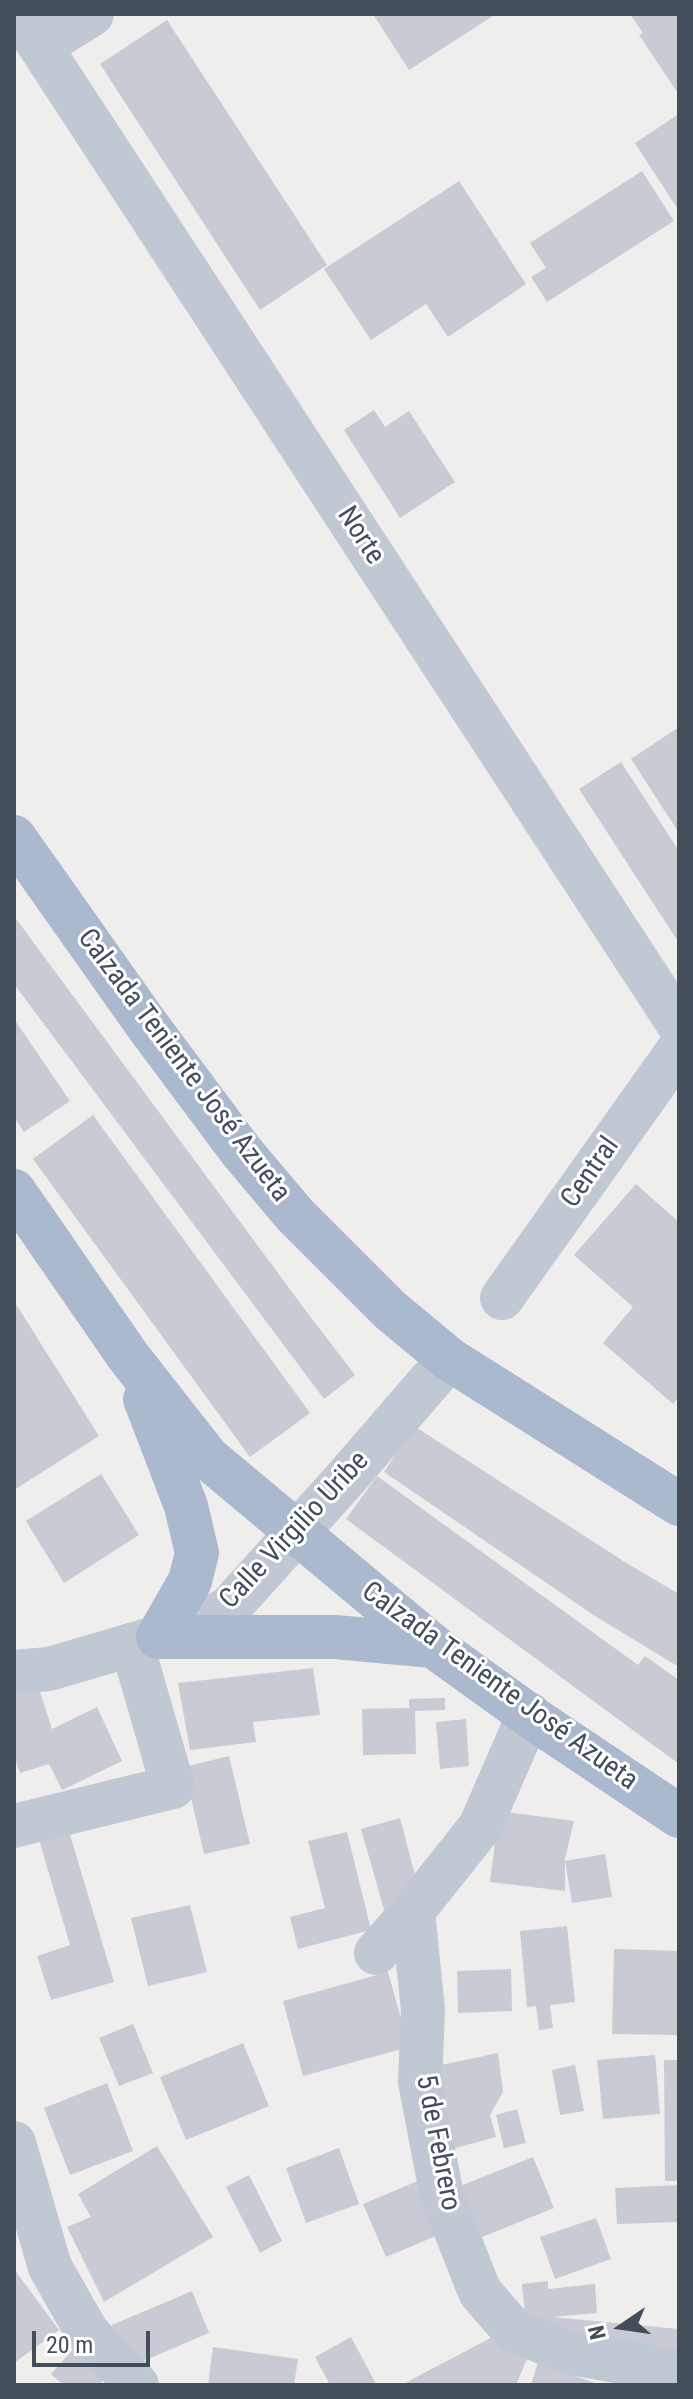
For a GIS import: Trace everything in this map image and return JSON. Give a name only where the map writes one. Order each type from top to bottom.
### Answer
[{"type":"main road","name":"Calzada Teniente José Azueta","points":[[14,837],[147,1025],[241,1151],[295,1215],[390,1310],[449,1359],[679,1504]]},
{"type":"main road","name":"Calzada Teniente José Azueta","points":[[14,1191],[128,1356],[208,1458],[433,1646],[679,1816]]},
{"type":"main road","points":[[128,1356],[186,1506],[197,1553],[190,1581],[145,1641]]},
{"type":"main road","points":[[145,1641],[335,1637],[433,1646]]},
{"type":"street","points":[[30,30],[92,14]]},
{"type":"street","name":"Norte","points":[[30,30],[679,1025]]},
{"type":"street","name":"Central","points":[[502,1298],[679,1049]]},
{"type":"street","name":"Calle Virgilio Uribe","points":[[14,1672],[49,1669],[145,1641],[206,1621],[229,1608],[449,1359]]},
{"type":"street","points":[[14,1826],[173,1787],[145,1641]]},
{"type":"street","points":[[376,1953],[480,1827],[529,1714]]},
{"type":"street","name":"5 de Febrero","points":[[413,1911],[423,2010],[420,2082],[442,2196],[480,2292],[513,2330],[567,2352],[678,2372]]},
{"type":"street","points":[[14,2143],[50,2267],[87,2332],[137,2385]]},
{"type":"building","points":[[373,14],[496,14],[409,70]]},
{"type":"building","points":[[630,14],[679,14],[679,95],[639,35],[643,33]]},
{"type":"building","points":[[167,20],[327,265],[260,310],[100,64]]},
{"type":"building","points":[[679,114],[679,211],[635,143]]},
{"type":"building","points":[[642,171],[674,221],[547,302],[531,277],[546,268],[530,243]]},
{"type":"building","points":[[459,181],[526,284],[448,337],[426,304],[371,340],[324,269]]},
{"type":"building","points":[[374,410],[385,427],[409,411],[455,482],[400,518],[344,430]]},
{"type":"building","points":[[679,727],[679,833],[631,759]]},
{"type":"building","points":[[621,762],[679,851],[679,943],[579,789]]},
{"type":"building","points":[[14,916],[355,1375],[324,1399],[14,984]]},
{"type":"building","points":[[14,1019],[70,1101],[24,1132],[14,1117]]},
{"type":"building","points":[[93,1115],[310,1413],[250,1457],[33,1159]]},
{"type":"building","points":[[636,1184],[679,1222],[679,1397],[673,1404],[603,1343],[633,1307],[574,1255]]},
{"type":"building","points":[[14,1301],[99,1436],[14,1490]]},
{"type":"building","points":[[414,1426],[679,1594],[679,1667],[595,1616],[384,1472]]},
{"type":"building","points":[[101,1474],[139,1535],[64,1583],[26,1521]]},
{"type":"building","points":[[377,1476],[638,1665],[645,1656],[679,1680],[679,1764],[346,1519]]},
{"type":"building","points":[[313,1668],[320,1715],[253,1722],[256,1742],[190,1750],[178,1683]]},
{"type":"building","points":[[39,1689],[52,1729],[97,1707],[122,1761],[62,1790],[49,1764],[20,1773],[14,1755],[14,1691]]},
{"type":"building","points":[[445,1698],[445,1710],[415,1711],[416,1754],[363,1755],[362,1709],[409,1708],[409,1699]]},
{"type":"building","points":[[466,1719],[469,1766],[440,1769],[436,1722]]},
{"type":"building","points":[[229,1756],[250,1844],[204,1854],[184,1767]]},
{"type":"building","points":[[499,1811],[574,1821],[565,1859],[565,1891],[490,1882]]},
{"type":"building","points":[[65,1818],[114,1982],[51,2000],[37,1956],[70,1945],[35,1826]]},
{"type":"building","points":[[400,1818],[417,1883],[387,1920],[361,1829]]},
{"type":"building","points":[[347,1832],[371,1930],[298,1949],[290,1917],[325,1908],[308,1841]]},
{"type":"building","points":[[605,1854],[612,1897],[572,1903],[565,1861]]},
{"type":"building","points":[[190,1905],[207,1972],[148,1986],[131,1918]]},
{"type":"building","points":[[567,1926],[575,2002],[550,2005],[553,2028],[539,2030],[536,2006],[527,2007],[520,1931]]},
{"type":"building","points":[[614,1949],[679,1951],[679,2035],[612,2034]]},
{"type":"building","points":[[511,1969],[512,2011],[458,2013],[457,1971]]},
{"type":"building","points":[[388,1972],[409,2047],[303,2076],[283,2001]]},
{"type":"building","points":[[133,2024],[153,2073],[119,2086],[99,2038]]},
{"type":"building","points":[[243,2043],[269,2106],[186,2140],[160,2077]]},
{"type":"building","points":[[498,2053],[503,2092],[490,2115],[496,2137],[448,2150],[427,2068]]},
{"type":"building","points":[[655,2055],[660,2114],[603,2119],[597,2060]]},
{"type":"building","points":[[664,2060],[679,2060],[679,2181],[665,2181]]},
{"type":"building","points":[[575,2065],[584,2111],[560,2115],[552,2070]]},
{"type":"building","points":[[107,2083],[133,2151],[70,2175],[44,2108]]},
{"type":"building","points":[[517,2109],[526,2143],[504,2148],[496,2115]]},
{"type":"building","points":[[157,2146],[213,2237],[104,2302],[67,2227],[91,2217],[78,2194]]},
{"type":"building","points":[[339,2148],[359,2204],[306,2223],[286,2168]]},
{"type":"building","points":[[533,2157],[554,2208],[470,2242],[450,2190]]},
{"type":"building","points":[[249,2175],[282,2241],[260,2253],[226,2187]]},
{"type":"building","points":[[420,2180],[443,2233],[386,2257],[363,2204]]},
{"type":"building","points":[[679,2185],[679,2222],[617,2224],[615,2188]]},
{"type":"building","points":[[596,2218],[611,2259],[555,2279],[540,2237]]},
{"type":"building","points":[[14,2269],[59,2330],[14,2363]]},
{"type":"building","points":[[548,2281],[548,2289],[595,2284],[597,2313],[553,2317],[679,2329],[679,2352],[526,2324],[522,2284]]},
{"type":"building","points":[[192,2291],[209,2333],[129,2367],[112,2325]]},
{"type":"building","points":[[502,2332],[529,2354],[516,2385],[405,2383]]},
{"type":"building","points":[[351,2337],[375,2382],[369,2385],[330,2385],[315,2357]]},
{"type":"building","points":[[81,2340],[114,2368],[99,2385],[63,2385],[51,2374]]},
{"type":"building","points":[[213,2347],[298,2359],[294,2385],[208,2385]]},
{"type":"building","points":[[538,2362],[600,2385],[531,2385]]}]
